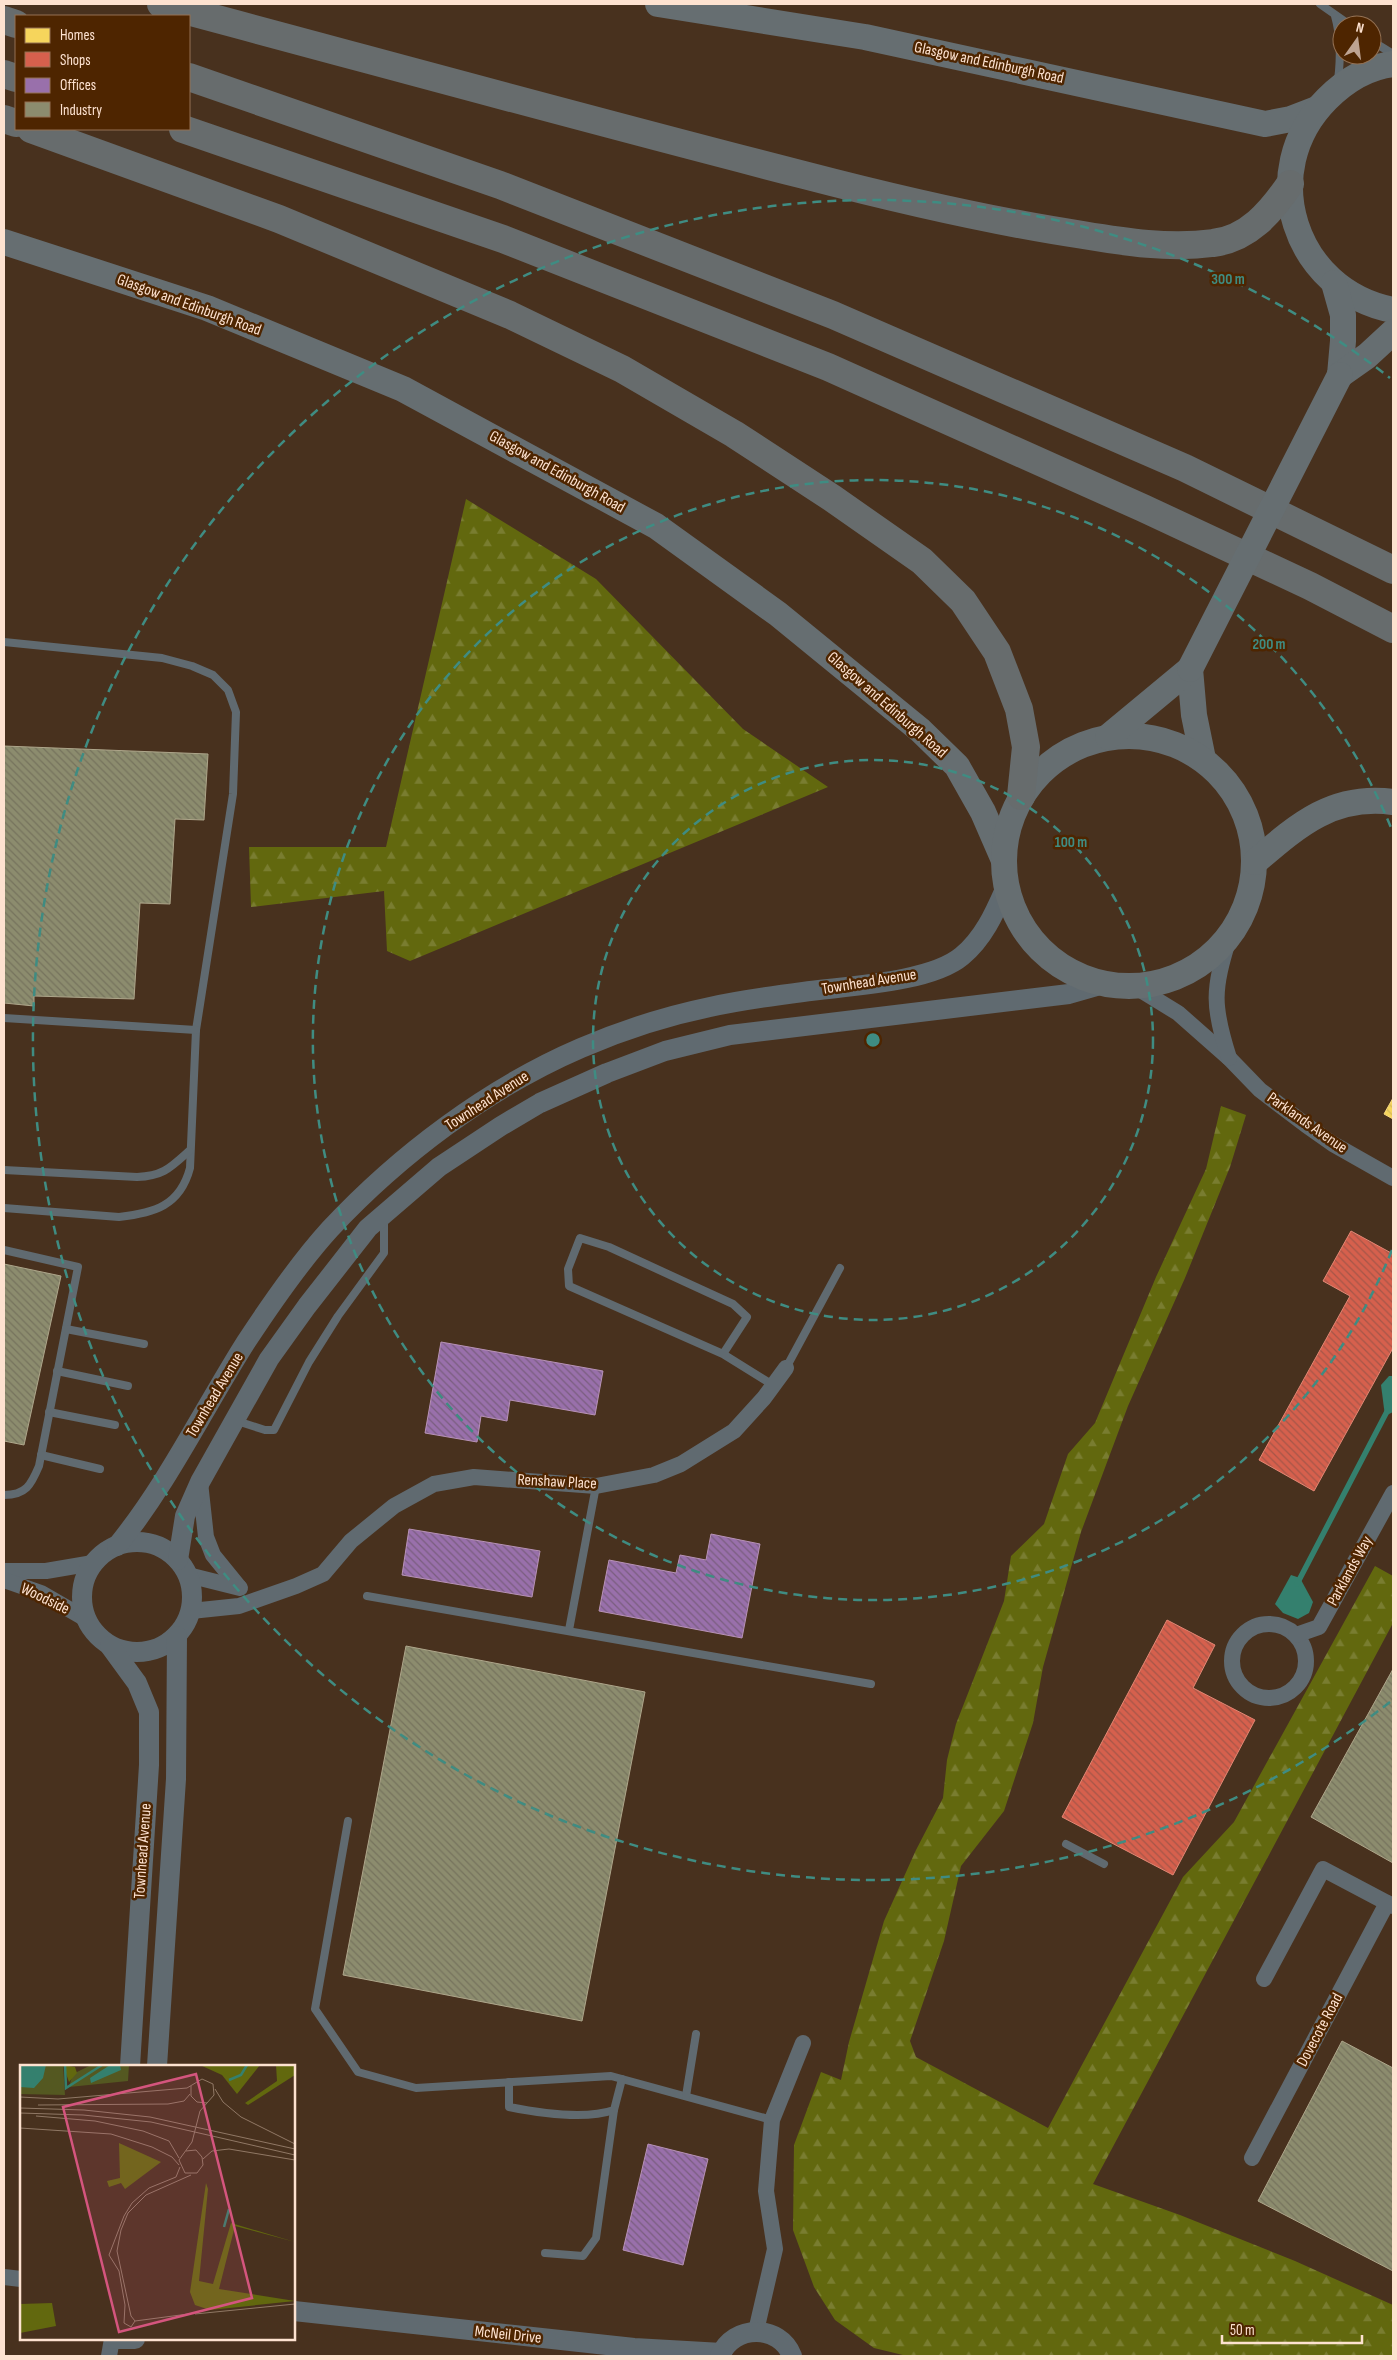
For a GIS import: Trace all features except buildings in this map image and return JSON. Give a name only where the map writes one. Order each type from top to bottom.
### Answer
[{"type":"highway","points":[[161,4],[886,196],[1046,230],[1137,243],[1185,245],[1214,243],[1235,239],[1256,224],[1275,206],[1290,184]]},
{"type":"highway","name":"Glasgow and Edinburgh Road","points":[[658,4],[864,37],[1265,124],[1291,119],[1317,109]]},
{"type":"highway","points":[[1393,64],[1360,74],[1337,88],[1317,109],[1302,132],[1293,157],[1290,184],[1292,212],[1301,239],[1315,263],[1334,284],[1356,298],[1379,308],[1393,310]]},
{"type":"highway","points":[[190,77],[500,185],[833,315],[1185,468],[1393,570]]},
{"type":"highway","points":[[34,130],[279,219],[510,315],[622,369],[734,434],[832,498],[922,561],[963,601],[998,652],[1019,709],[1026,747],[1021,796]]},
{"type":"highway","points":[[186,130],[503,239],[828,367],[1143,508],[1310,586],[1393,629]]},
{"type":"highway","name":"Glasgow and Edinburgh Road","points":[[4,242],[207,308],[403,389],[656,526],[778,614],[920,730],[957,766],[983,812],[1004,858]]},
{"type":"highway","points":[[1108,737],[1190,669],[1340,375],[1343,314],[1334,284]]},
{"type":"highway","points":[[1340,375],[1367,356],[1393,332]]},
{"type":"highway","points":[[1190,669],[1194,715],[1203,759]]},
{"type":"highway","points":[[1133,735],[1158,738],[1182,746],[1203,759],[1221,775],[1236,794],[1253,838],[1254,882],[1240,921],[1229,938],[1210,957],[1187,972],[1162,982],[1134,986],[1104,984],[1081,977],[1060,965],[1041,950],[1025,932],[1014,910],[1006,887],[1004,858],[1006,836],[1021,796],[1037,775],[1058,757],[1082,745],[1108,737],[1133,735]]},
{"type":"highway","points":[[1255,862],[1298,826],[1339,805],[1362,800],[1393,802]]},
{"type":"street","name":"Townhead Avenue","points":[[117,1546],[141,1516],[162,1485],[246,1343],[284,1287],[329,1229],[384,1177],[448,1124],[514,1081],[581,1048],[653,1020],[710,1006],[904,978],[941,968],[961,957],[982,935],[1006,887]]},
{"type":"street","name":"Parklands Avenue","points":[[1229,938],[1217,977],[1215,1005],[1220,1030],[1229,1058]]},
{"type":"street","name":"Townhead Avenue","points":[[183,1567],[184,1516],[200,1482],[269,1359],[307,1306],[368,1228],[438,1167],[540,1103],[606,1073],[665,1051],[730,1036],[1068,994],[1104,984]]},
{"type":"street","name":"Parklands Avenue","points":[[1134,986],[1178,1014],[1229,1058],[1260,1090],[1306,1125],[1333,1144],[1393,1178]]},
{"type":"street","name":"Renshaw Place","points":[[191,1611],[239,1606],[296,1586],[323,1574],[351,1541],[394,1506],[434,1484],[474,1477],[596,1486],[654,1475],[681,1464],[734,1431],[786,1368]]},
{"type":"street","points":[[200,1482],[206,1537],[213,1555],[239,1587]]},
{"type":"street","name":"Parklands Way","points":[[1296,1635],[1319,1627],[1393,1493]]},
{"type":"street","points":[[133,1542],[150,1544],[165,1550],[183,1567],[192,1592],[191,1611],[186,1624],[177,1636],[163,1647],[145,1652],[127,1652],[110,1646],[96,1635],[86,1619],[82,1605],[82,1590],[86,1576],[93,1563],[104,1553],[117,1546],[133,1542]]},
{"type":"street","name":"Woodside","points":[[4,1571],[46,1571],[93,1563]]},
{"type":"street","name":"Renshaw Place","points":[[183,1567],[239,1587],[269,1594]]},
{"type":"street","name":"Woodside","points":[[4,1580],[41,1593],[86,1619]]},
{"type":"street","points":[[1267,1624],[1280,1625],[1296,1635],[1303,1645],[1306,1658],[1303,1676],[1295,1687],[1285,1694],[1272,1698],[1259,1696],[1244,1688],[1236,1677],[1232,1665],[1233,1650],[1239,1639],[1248,1630],[1267,1624]]},
{"type":"street","name":"Townhead Avenue","points":[[157,2065],[176,1779],[177,1636]]},
{"type":"street","name":"Townhead Avenue","points":[[110,1646],[137,1683],[149,1712],[148,1775],[130,2065]]},
{"type":"street","name":"Dovecote Road","points":[[1252,2158],[1390,1904],[1323,1869],[1264,1979]]},
{"type":"street","points":[[756,2331],[775,2249],[766,2191],[772,2120],[803,2043]]},
{"type":"street","points":[[4,2277],[20,2279]]},
{"type":"street","name":"McNeil Drive","points":[[295,2311],[634,2348],[721,2354]]},
{"type":"street","points":[[721,2354],[736,2337],[756,2331],[769,2333],[779,2338],[792,2356]]},
{"type":"street","points":[[109,2356],[112,2340]]},
{"type":"lane","points":[[1320,4],[1334,15]]},
{"type":"lane","points":[[1382,47],[1393,54]]},
{"type":"lane","points":[[1337,88],[1340,65]]},
{"type":"lane","points":[[4,642],[162,658],[192,666],[213,675],[228,690],[236,712],[233,794],[196,1030],[189,1152],[190,1168],[182,1188],[175,1198],[151,1212],[119,1217],[4,1208]]},
{"type":"lane","points":[[4,1018],[196,1030]]},
{"type":"lane","points":[[4,1170],[137,1177],[155,1176],[164,1172],[189,1152]]},
{"type":"lane","name":"Townhead Avenue","points":[[234,1420],[265,1430],[274,1430],[314,1354],[360,1284],[384,1253],[384,1213]]},
{"type":"lane","points":[[723,1354],[747,1317],[733,1304],[608,1247],[580,1238],[568,1268],[569,1286],[723,1354],[773,1385]]},
{"type":"lane","points":[[4,1250],[78,1267],[41,1455],[32,1483],[20,1494],[4,1495]]},
{"type":"lane","name":"Renshaw Place","points":[[786,1368],[840,1268]]},
{"type":"lane","points":[[66,1328],[144,1344]]},
{"type":"lane","points":[[57,1371],[128,1386]]},
{"type":"lane","points":[[50,1412],[115,1425]]},
{"type":"lane","points":[[41,1455],[100,1469]]},
{"type":"lane","points":[[569,1630],[596,1486]]},
{"type":"lane","points":[[367,1596],[871,1684]]},
{"type":"lane","points":[[348,1821],[315,2009],[358,2072],[416,2088],[611,2076],[772,2120]]},
{"type":"lane","points":[[1066,1844],[1104,1864]]},
{"type":"lane","points":[[686,2096],[696,2034]]},
{"type":"lane","points":[[545,2253],[583,2256],[596,2238],[614,2110],[622,2079]]},
{"type":"lane","points":[[509,2082],[509,2107],[529,2111],[600,2115],[614,2110]]},
{"type":"green space","points":[[466,499],[596,579],[743,729],[828,787],[410,961],[387,951],[384,891],[251,907],[249,847],[386,847]]},
{"type":"green space","points":[[1221,1106],[1246,1115],[1230,1167],[1185,1278],[1128,1406],[1081,1532],[1043,1667],[1033,1723],[1004,1811],[961,1866],[944,1941],[910,2041],[916,2057],[1048,2128],[1183,1877],[1234,1822],[1375,1566],[1393,1576],[1393,1623],[1093,2184],[1180,2215],[1295,2261],[1393,2305],[1393,2356],[907,2356],[874,2348],[835,2320],[814,2287],[793,2230],[794,2145],[821,2072],[841,2080],[849,2042],[884,1921],[916,1850],[943,1798],[947,1760],[956,1724],[1004,1601],[1011,1556],[1044,1524],[1068,1454],[1095,1423],[1156,1277],[1206,1169]]},
{"type":"water","points":[[1389,1376],[1393,1376],[1393,1412],[1385,1416],[1381,1385]]},
{"type":"water","points":[[1291,1575],[1300,1578],[1313,1602],[1309,1613],[1298,1619],[1283,1613],[1275,1604]]},
{"type":"waterway","points":[[1297,1584],[1393,1400]]}]
